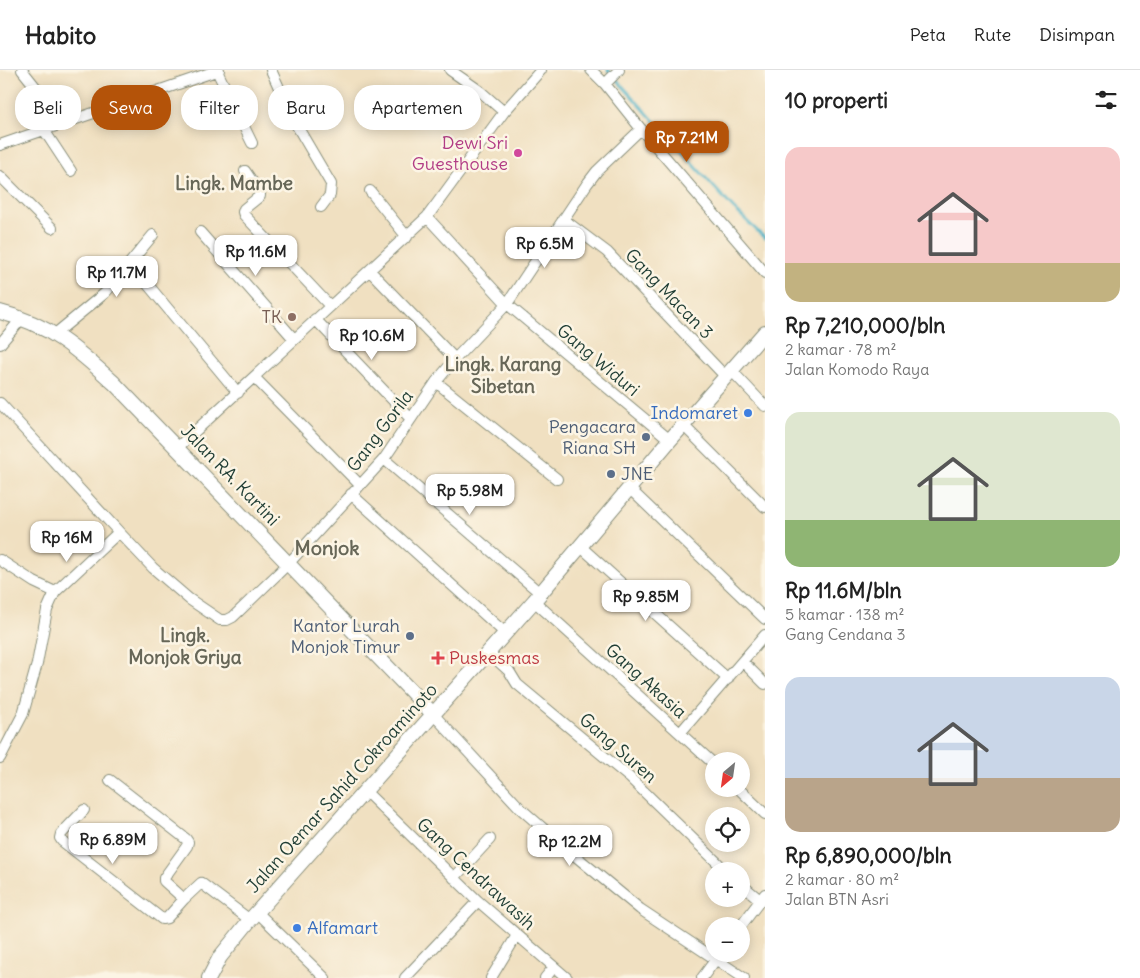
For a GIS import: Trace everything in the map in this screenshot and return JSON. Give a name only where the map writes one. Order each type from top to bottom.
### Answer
[{"type":"street","points":[[22,70],[34,85]]},
{"type":"street","points":[[81,118],[218,70],[252,144]]},
{"type":"street","points":[[271,70],[294,121],[331,184],[330,196],[321,208]]},
{"type":"street","points":[[450,70],[504,112]]},
{"type":"street","points":[[177,448],[427,217],[504,112],[540,70]]},
{"type":"street","points":[[591,70],[613,76],[641,129],[765,273]]},
{"type":"street","name":"Gang Gorila","points":[[0,403],[119,532],[178,591],[220,620],[227,620],[289,564],[384,459],[436,382],[506,304],[597,170],[641,129]]},
{"type":"street","points":[[0,145],[44,130],[70,171]]},
{"type":"street","points":[[245,171],[260,193],[260,196],[244,209],[244,216],[330,306]]},
{"type":"street","points":[[0,176],[52,228]]},
{"type":"street","points":[[370,191],[407,237]]},
{"type":"street","name":"Gang Widuri","points":[[427,217],[506,304],[670,440]]},
{"type":"street","name":"Gang Macan 3","points":[[563,219],[606,252],[728,373],[765,406]]},
{"type":"street","points":[[200,232],[294,339]]},
{"type":"street","points":[[55,334],[104,293],[153,235]]},
{"type":"street","points":[[370,271],[455,359]]},
{"type":"street","points":[[144,280],[238,393]]},
{"type":"street","name":"Jalan RA. Kartini","points":[[0,312],[22,318],[55,334],[78,351],[107,377],[433,714]]},
{"type":"street","points":[[0,344],[22,318]]},
{"type":"street","points":[[315,319],[411,420]]},
{"type":"street","name":"Jalan Oemar Sahid Cokroaminoto","points":[[209,978],[220,957],[254,916],[537,597],[628,488],[765,332]]},
{"type":"street","points":[[254,377],[360,485]]},
{"type":"street","points":[[436,382],[557,479]]},
{"type":"street","points":[[683,425],[765,507]]},
{"type":"street","name":"Gang Akasia","points":[[384,459],[537,597],[705,756]]},
{"type":"street","points":[[628,488],[765,619]]},
{"type":"street","points":[[351,494],[505,633]]},
{"type":"street","points":[[0,758],[24,714],[37,664],[47,610],[55,592],[119,532]]},
{"type":"street","points":[[580,546],[728,679]]},
{"type":"street","points":[[0,560],[34,582],[55,592]]},
{"type":"street","points":[[680,733],[765,635]]},
{"type":"street","name":"Gang Suren","points":[[488,652],[509,671],[516,684],[630,778],[717,862]]},
{"type":"street","points":[[742,662],[765,684]]},
{"type":"street","points":[[433,714],[521,809],[555,839],[640,909],[705,948]]},
{"type":"street","points":[[110,780],[188,842],[164,878],[164,881],[184,898]]},
{"type":"street","name":"Gang Cendrawasih","points":[[365,791],[478,901],[567,978]]},
{"type":"street","points":[[748,798],[765,814]]},
{"type":"street","points":[[84,810],[61,834],[60,838],[62,841],[162,919],[167,918],[198,884],[204,884],[254,916],[325,978]]},
{"type":"street","points":[[454,878],[490,839]]},
{"type":"street","points":[[747,917],[762,897],[750,890]]},
{"type":"street","points":[[405,978],[478,901]]},
{"type":"street","points":[[491,978],[517,936]]},
{"type":"street","points":[[702,978],[714,962]]},
{"type":"street","points":[[725,962],[744,978]]},
{"type":"street","points":[[545,978],[554,968]]},
{"type":"waterway","points":[[608,70],[733,208],[765,238]]},
{"type":"place","name":"Dewi Sri Guesthouse","points":[[518,153]]},
{"type":"place","name":"TK","points":[[292,317]]},
{"type":"place","name":"Indomaret","points":[[748,413]]},
{"type":"place","name":"Pengacara Riana SH","points":[[646,437]]},
{"type":"place","name":"JNE","points":[[611,474]]},
{"type":"place","name":"Kantor Lurah Monjok Timur","points":[[410,636]]},
{"type":"place","name":"Puskesmas","points":[[438,658]]},
{"type":"place","name":"Alfamart","points":[[297,928]]},
{"type":"district","name":"Lingk. Mambe","points":[[234,183]]},
{"type":"district","name":"Lingk. Karang Sibetan","points":[[503,375]]},
{"type":"district","name":"Monjok","points":[[327,548]]},
{"type":"district","name":"Lingk. Monjok Griya","points":[[185,646]]}]
